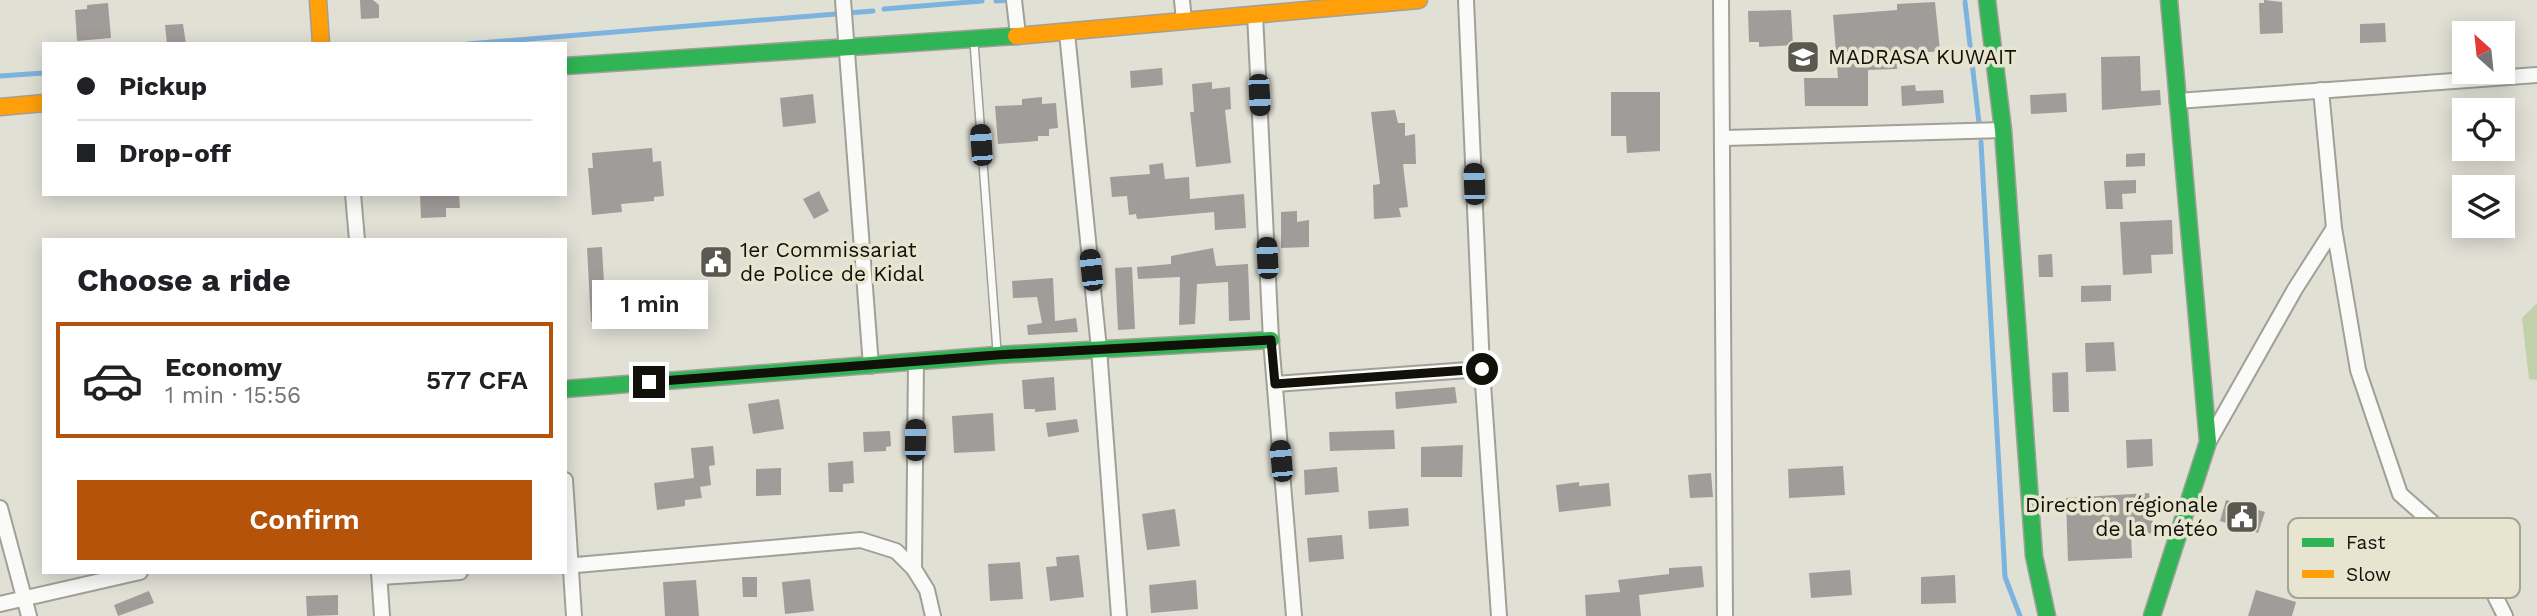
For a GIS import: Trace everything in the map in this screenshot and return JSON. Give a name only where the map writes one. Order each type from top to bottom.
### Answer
[{"type":"street","points":[[318,0],[321,42]]},
{"type":"street","points":[[843,0],[871,366]]},
{"type":"street","points":[[1014,0],[1018,35]]},
{"type":"street","points":[[1182,0],[1184,21]]},
{"type":"street","points":[[567,66],[1067,33],[1419,0]]},
{"type":"street","points":[[1466,0],[1482,369],[1499,616]]},
{"type":"street","points":[[1721,0],[1724,138],[1725,616]]},
{"type":"street","points":[[1987,0],[2003,130],[2034,556],[2047,616]]},
{"type":"street","points":[[2169,0],[2208,442]]},
{"type":"street","points":[[1255,14],[1271,340],[1294,616]]},
{"type":"street","points":[[1067,33],[1099,349],[1119,616]]},
{"type":"street","points":[[2177,101],[2537,75]]},
{"type":"street","points":[[2321,90],[2334,228],[2358,370],[2400,494],[2427,518]]},
{"type":"street","points":[[0,107],[42,103]]},
{"type":"street","points":[[1724,138],[2003,130]]},
{"type":"street","points":[[353,196],[357,238]]},
{"type":"street","points":[[2152,616],[2208,442],[2295,289],[2334,228]]},
{"type":"street","points":[[567,389],[997,355],[1271,340]]},
{"type":"street","points":[[914,569],[916,362]]},
{"type":"street","points":[[1275,384],[1482,369]]},
{"type":"street","points":[[0,508],[29,616]]},
{"type":"street","points":[[567,538],[574,616]]},
{"type":"street","points":[[568,566],[861,540],[896,551],[914,569],[927,590],[933,616]]},
{"type":"street","points":[[0,604],[131,574]]},
{"type":"street","points":[[382,616],[380,575],[407,574]]},
{"type":"street","points":[[2496,598],[2505,616]]},
{"type":"lane","points":[[973,40],[997,355]]},
{"type":"green space","points":[[2537,303],[2537,380],[2529,379],[2522,318]]},
{"type":"building","points":[[360,0],[373,0],[379,5],[379,18],[361,19]]},
{"type":"building","points":[[2264,0],[2282,2],[2283,33],[2260,34],[2259,3],[2264,3]]},
{"type":"building","points":[[1935,2],[1940,51],[1896,55],[1897,69],[1868,70],[1868,106],[1805,106],[1804,78],[1838,78],[1833,15],[1897,10],[1897,4]]},
{"type":"building","points":[[108,3],[111,38],[77,41],[75,10],[87,9],[87,5]]},
{"type":"building","points":[[1791,10],[1793,45],[1759,47],[1759,42],[1749,42],[1748,11]]},
{"type":"building","points":[[2385,23],[2386,42],[2360,43],[2360,24]]},
{"type":"building","points":[[183,24],[186,42],[167,42],[165,25]]},
{"type":"building","points":[[2140,56],[2141,91],[2160,90],[2161,105],[2102,110],[2101,57]]},
{"type":"building","points":[[1162,68],[1163,85],[1131,88],[1130,71]]},
{"type":"building","points":[[1212,82],[1212,89],[1230,87],[1231,109],[1225,110],[1231,163],[1196,167],[1190,112],[1194,112],[1192,84]]},
{"type":"building","points":[[1915,85],[1916,91],[1943,90],[1944,103],[1902,106],[1901,86]]},
{"type":"building","points":[[1611,92],[1660,92],[1660,151],[1627,153],[1626,136],[1611,136]]},
{"type":"building","points":[[2066,93],[2067,112],[2031,114],[2030,95]]},
{"type":"building","points":[[813,94],[816,123],[783,127],[780,98]]},
{"type":"building","points":[[1042,97],[1042,104],[1056,103],[1058,128],[1049,129],[1049,136],[1038,136],[1038,141],[998,144],[995,106],[1022,105],[1022,99]]},
{"type":"building","points":[[1395,110],[1398,123],[1405,123],[1405,136],[1415,134],[1416,164],[1403,164],[1408,207],[1399,208],[1401,217],[1374,219],[1373,185],[1380,184],[1371,112]]},
{"type":"building","points":[[652,148],[653,162],[661,161],[664,196],[654,197],[654,201],[621,204],[622,212],[592,215],[588,168],[593,168],[592,153]]},
{"type":"building","points":[[2145,153],[2145,166],[2126,167],[2126,154]]},
{"type":"building","points":[[1163,163],[1165,179],[1189,177],[1190,199],[1244,194],[1246,228],[1215,230],[1214,212],[1137,219],[1136,214],[1129,215],[1127,196],[1112,197],[1110,177],[1150,174],[1149,165]]},
{"type":"building","points":[[2136,180],[2136,193],[2122,194],[2123,209],[2106,209],[2104,181]]},
{"type":"building","points":[[819,191],[829,211],[814,219],[803,199]]},
{"type":"building","points":[[420,196],[459,196],[460,208],[446,208],[446,217],[421,218]]},
{"type":"building","points":[[1297,211],[1297,222],[1309,220],[1309,247],[1281,248],[1281,212]]},
{"type":"building","points":[[2172,220],[2173,254],[2151,255],[2152,273],[2123,275],[2120,222]]},
{"type":"building","points":[[602,247],[606,321],[591,322],[587,248]]},
{"type":"building","points":[[1213,248],[1216,266],[1248,264],[1250,320],[1229,321],[1228,282],[1197,284],[1195,324],[1179,325],[1180,277],[1138,279],[1137,267],[1171,264],[1171,256]]},
{"type":"building","points":[[2052,254],[2053,277],[2039,277],[2038,255]]},
{"type":"building","points":[[1132,267],[1135,329],[1118,330],[1115,268]]},
{"type":"building","points":[[1053,278],[1055,321],[1076,318],[1078,332],[1028,335],[1027,325],[1042,323],[1037,297],[1013,298],[1012,281]]},
{"type":"building","points":[[2111,285],[2111,301],[2081,302],[2081,286]]},
{"type":"building","points":[[2114,342],[2116,371],[2086,372],[2085,343]]},
{"type":"building","points":[[2068,372],[2069,412],[2053,412],[2052,373]]},
{"type":"building","points":[[1054,377],[1056,410],[1035,412],[1035,409],[1024,409],[1022,380]]},
{"type":"building","points":[[1455,387],[1457,403],[1396,409],[1395,392]]},
{"type":"building","points":[[779,399],[784,429],[753,434],[748,404]]},
{"type":"building","points":[[993,413],[995,451],[954,453],[952,416]]},
{"type":"building","points":[[1077,419],[1079,432],[1048,437],[1046,423]]},
{"type":"building","points":[[1394,430],[1395,449],[1330,451],[1329,432]]},
{"type":"building","points":[[890,431],[891,446],[886,447],[886,451],[864,452],[863,432]]},
{"type":"building","points":[[2152,439],[2153,466],[2127,468],[2126,440]]},
{"type":"building","points":[[1463,445],[1462,477],[1421,477],[1421,447]]},
{"type":"building","points":[[713,446],[715,465],[709,466],[711,485],[700,487],[702,498],[685,500],[685,506],[657,510],[654,483],[694,478],[691,448]]},
{"type":"building","points":[[853,461],[854,483],[843,484],[843,492],[829,492],[828,463]]},
{"type":"building","points":[[1843,466],[1845,495],[1789,498],[1788,469]]},
{"type":"building","points":[[1337,467],[1339,492],[1305,495],[1304,470]]},
{"type":"building","points":[[781,468],[781,495],[756,496],[756,469]]},
{"type":"building","points":[[1711,473],[1713,497],[1690,498],[1688,475]]},
{"type":"building","points":[[1579,482],[1579,486],[1609,483],[1611,506],[1559,512],[1556,485]]},
{"type":"building","points":[[2149,493],[2154,533],[2131,535],[2132,558],[2068,561],[2066,498]]},
{"type":"building","name":"Direction régionale de la météo","points":[[2226,500],[2265,512],[2258,533],[2220,521]]},
{"type":"building","points":[[1408,508],[1409,526],[1369,529],[1368,511]]},
{"type":"building","points":[[1175,509],[1180,546],[1147,550],[1142,514]]},
{"type":"building","points":[[1342,535],[1344,559],[1309,562],[1307,538]]},
{"type":"building","points":[[1079,555],[1084,597],[1050,601],[1046,567],[1057,566],[1056,557]]},
{"type":"building","points":[[1020,562],[1023,599],[990,601],[988,564]]},
{"type":"building","points":[[1702,566],[1704,587],[1639,595],[1641,616],[1586,616],[1585,595],[1620,592],[1618,580],[1669,574],[1669,568]]},
{"type":"building","points":[[1850,570],[1852,595],[1811,598],[1809,573]]},
{"type":"building","points":[[1955,575],[1956,603],[1921,604],[1921,577]]},
{"type":"building","points":[[742,577],[757,577],[757,597],[743,597]]},
{"type":"building","points":[[810,579],[814,611],[785,614],[782,582]]},
{"type":"building","points":[[696,580],[699,616],[665,616],[663,582]]},
{"type":"building","points":[[1196,580],[1198,609],[1151,613],[1149,585]]},
{"type":"building","points":[[2256,590],[2296,602],[2292,616],[2248,616]]},
{"type":"building","points":[[149,591],[154,603],[118,616],[114,605]]},
{"type":"building","points":[[338,595],[338,615],[307,616],[306,596]]},
{"type":"waterway","points":[[996,1],[1013,0]]},
{"type":"waterway","points":[[884,9],[982,1]]},
{"type":"waterway","points":[[1965,2],[1979,123]]},
{"type":"waterway","points":[[492,42],[873,11]]},
{"type":"waterway","points":[[0,76],[42,73]]},
{"type":"waterway","points":[[1981,142],[2005,577],[2020,616]]},
{"type":"traffic: fast","points":[[1987,0],[2003,130],[2034,556],[2047,616]]},
{"type":"traffic: fast","points":[[2152,616],[2208,442],[2169,0]]},
{"type":"traffic: fast","points":[[567,66],[1016,36]]},
{"type":"traffic: fast","points":[[567,389],[997,355],[1271,340]]},
{"type":"traffic: slow","points":[[318,0],[321,42]]},
{"type":"traffic: slow","points":[[1016,36],[1419,0]]},
{"type":"traffic: slow","points":[[0,107],[42,103]]},
{"type":"place","name":"MADRASA KUWAIT","points":[[1803,57]]},
{"type":"place","name":"1er Commissariat de Police de Kidal","points":[[716,262]]},
{"type":"place","name":"Direction régionale de la météo","points":[[2242,517]]},
{"type":"route","points":[[649,382],[997,355],[1271,340],[1275,384],[1482,369]]}]
